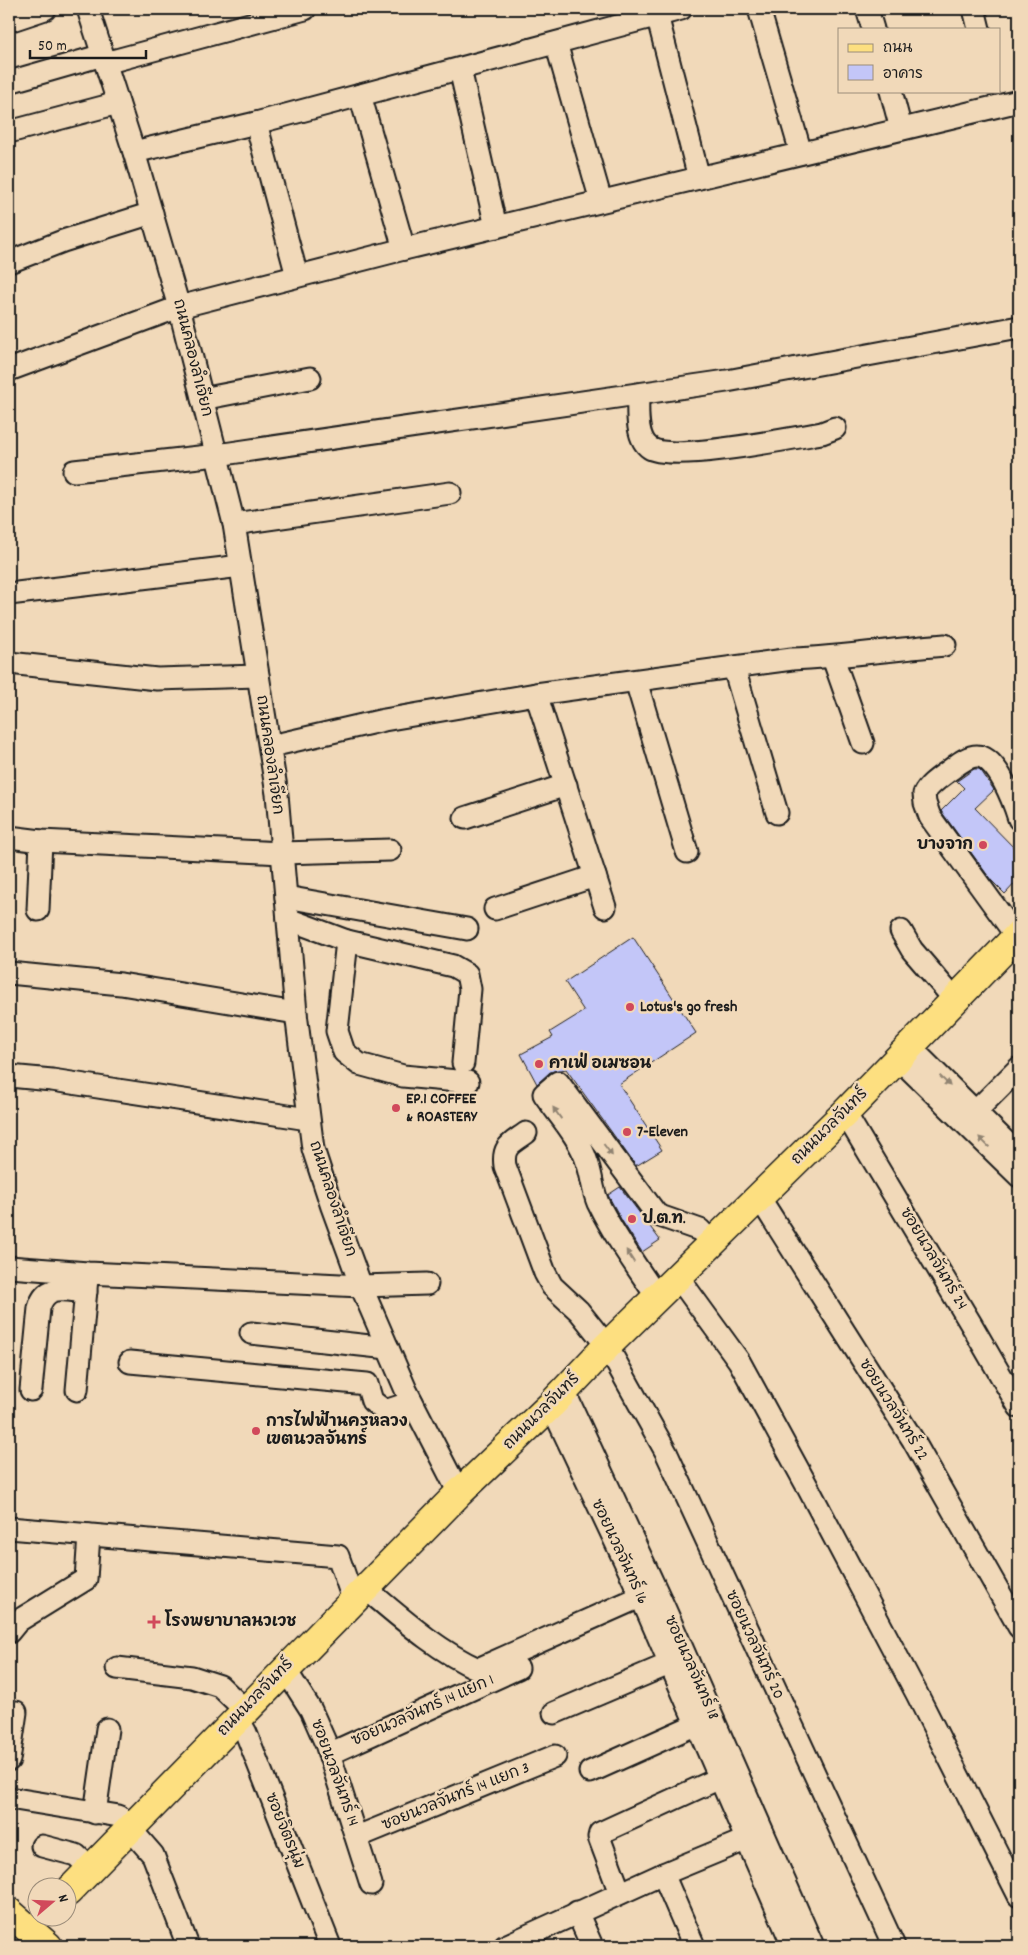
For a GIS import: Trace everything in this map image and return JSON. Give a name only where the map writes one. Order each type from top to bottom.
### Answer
[{"type":"main road","name":"ถนนนวลจันทร์","points":[[78,1882],[237,1717],[459,1492],[558,1398],[607,1346],[904,1053],[1018,935]]},
{"type":"main road","points":[[9,1912],[39,1931]]},
{"type":"street","points":[[9,21],[45,9]]},
{"type":"street","name":"ถนนคลองลำเจียก","points":[[88,9],[134,152],[180,307],[234,524],[277,794],[296,1013],[313,1148],[361,1286],[412,1402],[459,1492]]},
{"type":"street","points":[[9,82],[305,9]]},
{"type":"street","points":[[134,152],[256,123],[680,9]]},
{"type":"street","points":[[759,9],[800,153]]},
{"type":"street","points":[[867,9],[873,28]]},
{"type":"street","points":[[974,9],[979,28]]},
{"type":"street","points":[[657,15],[699,178]]},
{"type":"street","points":[[556,43],[601,202]]},
{"type":"street","points":[[460,69],[496,227]]},
{"type":"street","points":[[891,92],[901,129]]},
{"type":"street","points":[[360,95],[404,249]]},
{"type":"street","points":[[9,370],[180,307],[404,249],[901,129],[1006,99]]},
{"type":"street","points":[[9,132],[118,103]]},
{"type":"street","points":[[256,123],[297,276]]},
{"type":"street","points":[[9,262],[63,241],[152,213]]},
{"type":"street","points":[[74,471],[217,455],[727,381],[1019,327]]},
{"type":"street","points":[[202,399],[310,378]]},
{"type":"street","points":[[638,394],[643,441],[655,450],[731,449],[822,433],[836,428]]},
{"type":"street","points":[[234,524],[450,493]]},
{"type":"street","points":[[9,594],[241,566]]},
{"type":"street","points":[[270,746],[384,720],[536,694],[792,659],[833,658],[874,651],[945,645]]},
{"type":"street","points":[[833,658],[863,743]]},
{"type":"street","points":[[9,663],[157,679],[258,676]]},
{"type":"street","points":[[734,668],[777,812]]},
{"type":"street","points":[[636,681],[687,852]]},
{"type":"street","points":[[536,694],[606,907]]},
{"type":"street","points":[[1018,935],[930,817],[926,809],[924,794],[931,784],[953,767],[966,759],[977,756],[984,758],[1003,780],[1019,818]]},
{"type":"street","points":[[465,818],[566,785]]},
{"type":"street","points":[[9,837],[41,841],[281,853],[390,850]]},
{"type":"street","points":[[38,910],[41,841]]},
{"type":"street","points":[[495,909],[595,876]]},
{"type":"street","points":[[286,897],[466,929]]},
{"type":"street","points":[[288,919],[347,941],[453,966],[468,974],[470,989],[466,1072],[403,1076],[360,1064],[344,1052],[337,1031],[347,941]]},
{"type":"street","points":[[901,931],[912,950],[955,1000]]},
{"type":"street","points":[[9,973],[121,984],[296,1013]]},
{"type":"street","points":[[904,1053],[976,1111],[1019,1155]]},
{"type":"street","points":[[904,1053],[1019,1176]]},
{"type":"street","points":[[976,1111],[1019,1068]]},
{"type":"street","points":[[9,1076],[52,1080],[308,1118]]},
{"type":"street","points":[[657,1297],[632,1260],[598,1202],[588,1163],[580,1146],[544,1094],[558,1082],[657,1215],[700,1230],[712,1244]]},
{"type":"street","name":"ซอยนวลจันทร์ 24","points":[[844,1113],[966,1315],[1019,1407]]},
{"type":"street","name":"ซอยนวลจันทร์ 20","points":[[526,1133],[506,1147],[503,1155],[505,1166],[545,1273],[552,1286],[578,1311],[607,1346],[666,1452],[894,1946]]},
{"type":"street","name":"ซอยนวลจันทร์ 22","points":[[759,1197],[913,1440],[1019,1627]]},
{"type":"street","points":[[9,1267],[87,1282],[361,1286],[427,1284]]},
{"type":"street","points":[[678,1277],[739,1361],[912,1686],[1019,1896]]},
{"type":"street","points":[[77,1390],[87,1282]]},
{"type":"street","points":[[31,1390],[39,1308],[42,1299],[45,1294],[58,1289],[87,1282]]},
{"type":"street","points":[[251,1334],[388,1348]]},
{"type":"street","points":[[130,1362],[367,1384],[372,1401],[385,1411],[412,1402]]},
{"type":"street","name":"ซอยนวลจันทร์ 16","points":[[558,1398],[669,1664],[697,1724],[746,1840],[801,1941]]},
{"type":"street","name":"ซอยนวลจันทร์ 18","points":[[558,1398],[664,1607],[801,1941]]},
{"type":"street","points":[[9,1528],[338,1556],[359,1594],[462,1662],[478,1669],[631,1601]]},
{"type":"street","points":[[9,1632],[18,1621],[86,1579],[89,1535]]},
{"type":"street","points":[[554,1713],[669,1664]]},
{"type":"street","points":[[117,1668],[192,1677],[220,1686],[237,1717],[238,1740],[318,1946]]},
{"type":"street","name":"ซอยนวลจันทร์ 14 แยก 1","points":[[329,1754],[518,1668]]},
{"type":"street","name":"ซอยนวลจันทร์ 14","points":[[285,1669],[311,1710],[329,1754],[357,1837],[370,1884]]},
{"type":"street","points":[[9,1760],[16,1712]]},
{"type":"street","name":"ซอยจิตรนุ่ม","points":[[237,1717],[249,1742],[330,1946]]},
{"type":"street","points":[[590,1772],[697,1724]]},
{"type":"street","points":[[95,1813],[107,1729]]},
{"type":"street","name":"ซอยนวลจันทร์ 14 แยก 3","points":[[357,1837],[556,1756]]},
{"type":"street","points":[[620,1893],[599,1837],[600,1833],[720,1778]]},
{"type":"street","points":[[9,1798],[120,1816],[153,1855],[188,1946]]},
{"type":"street","points":[[505,1946],[662,1874],[746,1840]]},
{"type":"street","points":[[42,1846],[76,1856],[91,1869]]},
{"type":"street","points":[[662,1874],[694,1946]]},
{"type":"street","points":[[577,1912],[592,1946]]},
{"type":"building","name":"บางจาก","points":[[974,769],[979,769],[982,772],[994,790],[975,808],[1019,853],[1019,879],[1005,894],[991,880],[941,811],[964,788],[957,781]]},
{"type":"building","points":[[633,937],[696,1033],[619,1084],[662,1150],[636,1166],[566,1069],[550,1072],[537,1084],[521,1054],[553,1037],[550,1032],[584,1011],[565,982]]},
{"type":"building","name":"ป.ต.ท.","points":[[620,1187],[660,1240],[642,1252],[608,1195]]},
{"type":"place","name":"บางจาก","points":[[983,845]]},
{"type":"place","name":"Lotus's go fresh","points":[[630,1007]]},
{"type":"place","name":"คาเฟ่ อเมซอน","points":[[539,1064]]},
{"type":"place","name":"EP.1 COFFEE & ROASTERY","points":[[396,1108]]},
{"type":"place","name":"7-Eleven","points":[[627,1132]]},
{"type":"place","name":"ป.ต.ท.","points":[[632,1219]]},
{"type":"place","name":"การไฟฟ้านครหลวง เขตนวลจันทร์","points":[[256,1431]]},
{"type":"place","name":"โรงพยาบาลนวเวช","points":[[154,1622]]}]
